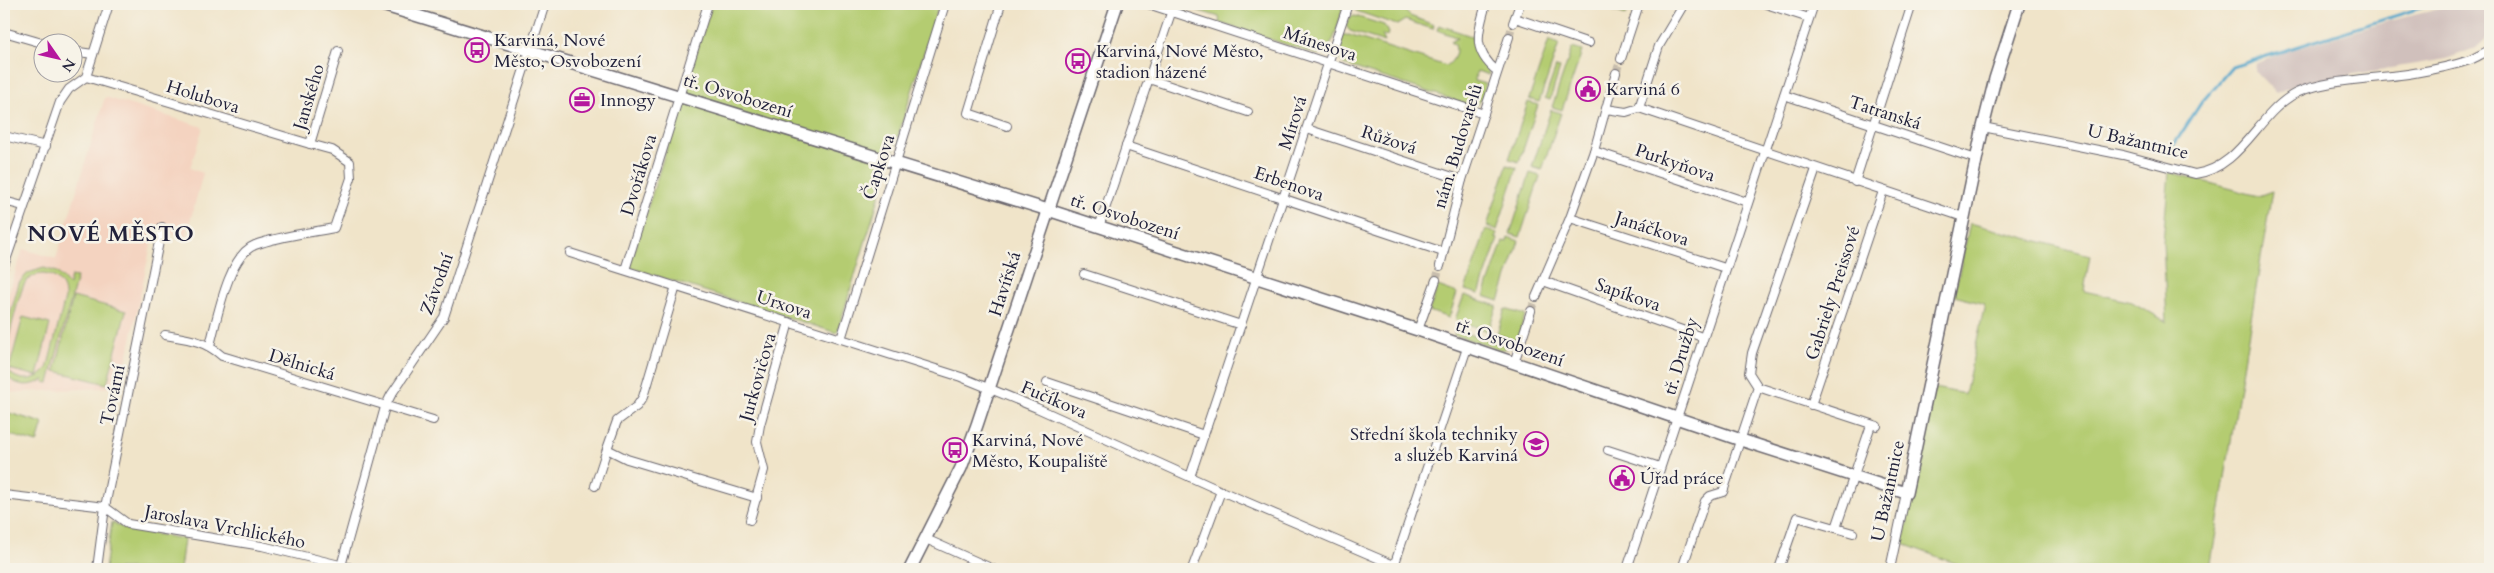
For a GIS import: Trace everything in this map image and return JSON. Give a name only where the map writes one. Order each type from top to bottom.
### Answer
[{"type":"street","points":[[4,266],[60,102],[69,89],[86,78],[110,4]]},
{"type":"street","name":"tř. Osvobození","points":[[379,4],[531,49],[1048,210],[1418,330],[1741,440],[1906,493]]},
{"type":"street","name":"Závodní","points":[[341,566],[385,407],[391,394],[444,317],[545,4]]},
{"type":"street","name":"Dvořákova","points":[[625,270],[708,4]]},
{"type":"street","name":"Čapkova","points":[[840,339],[945,4]]},
{"type":"street","points":[[1001,4],[968,114],[1007,126]]},
{"type":"street","name":"Havířská","points":[[910,569],[961,468],[1117,4]]},
{"type":"street","name":"Mánesova","points":[[1148,4],[1172,8],[1484,114]]},
{"type":"street","name":"Mírová","points":[[1257,279],[1348,4]]},
{"type":"street","points":[[1486,4],[1478,31],[1479,48],[1486,63],[1497,71]]},
{"type":"street","points":[[1520,4],[1514,21],[1589,43]]},
{"type":"street","points":[[1621,59],[1640,4]]},
{"type":"street","points":[[1639,108],[1659,46],[1684,4]]},
{"type":"street","points":[[1766,4],[1809,18]]},
{"type":"street","name":"tř. Družby","points":[[1627,569],[1702,337],[1814,4]]},
{"type":"street","points":[[1855,182],[1912,4]]},
{"type":"street","name":"U Bažantnice","points":[[1890,569],[1983,127],[1995,79],[2019,4]]},
{"type":"street","points":[[1100,228],[1172,8]]},
{"type":"street","points":[[4,32],[32,40]]},
{"type":"street","name":"nám. Budovatelů","points":[[1440,266],[1462,180],[1508,37]]},
{"type":"street","name":"U Bažantnice","points":[[1983,127],[2123,155],[2195,174],[2206,172],[2231,158],[2278,106],[2292,95],[2317,86],[2414,73],[2454,65],[2490,50]]},
{"type":"street","name":"Janského","points":[[210,345],[232,270],[239,258],[253,246],[334,228],[352,178],[350,162],[332,150],[310,144],[338,51]]},
{"type":"street","points":[[82,52],[93,54]]},
{"type":"street","points":[[1536,297],[1570,218],[1594,151],[1616,73]]},
{"type":"street","name":"Holubova","points":[[86,78],[310,144]]},
{"type":"street","points":[[1149,79],[1248,112]]},
{"type":"street","name":"Tatranská","points":[[1784,95],[1976,159]]},
{"type":"street","points":[[1606,109],[1626,112],[1639,108],[1963,217]]},
{"type":"street","name":"Růžová","points":[[1307,129],[1462,180]]},
{"type":"street","points":[[4,136],[46,146]]},
{"type":"street","name":"Erbenova","points":[[1126,146],[1443,252]]},
{"type":"street","name":"Purkyňova","points":[[1594,151],[1747,202]]},
{"type":"street","points":[[1816,169],[1752,354],[1749,373],[1758,387],[1874,426],[1836,528]]},
{"type":"street","name":"Gabriely Preissové","points":[[1811,405],[1883,191]]},
{"type":"street","points":[[4,201],[23,206]]},
{"type":"street","name":"Janáčkova","points":[[1570,218],[1725,268]]},
{"type":"street","name":"Tovární","points":[[97,569],[105,506],[162,227]]},
{"type":"street","name":"Urxova","points":[[570,253],[962,377],[989,389]]},
{"type":"street","points":[[1084,274],[1241,326]]},
{"type":"street","points":[[1190,477],[1257,279]]},
{"type":"street","points":[[1418,330],[1436,280]]},
{"type":"street","name":"Sapíkova","points":[[1543,281],[1702,337]]},
{"type":"street","points":[[595,486],[618,421],[625,413],[637,406],[643,397],[676,286]]},
{"type":"street","points":[[1514,363],[1531,311]]},
{"type":"street","name":"Jurkovičova","points":[[750,520],[764,470],[757,442],[760,425],[789,322]]},
{"type":"street","name":"Dělnická","points":[[165,335],[210,345],[222,356],[433,420]]},
{"type":"street","points":[[1393,568],[1468,348]]},
{"type":"street","name":"Fučíkova","points":[[1047,382],[1204,435]]},
{"type":"street","points":[[1682,569],[1705,501],[1710,496],[1722,492],[1758,387]]},
{"type":"street","name":"Fučíkova","points":[[989,389],[1037,408],[1393,568],[1403,569]]},
{"type":"street","points":[[607,449],[626,459],[757,498]]},
{"type":"street","points":[[1608,450],[1660,467]]},
{"type":"street","points":[[1192,569],[1221,491]]},
{"type":"street","points":[[4,495],[105,506]]},
{"type":"street","name":"Jaroslava Vrchlického","points":[[105,506],[128,524],[262,546],[356,569]]},
{"type":"street","points":[[1779,569],[1797,517],[1853,533]]},
{"type":"street","points":[[926,539],[993,569]]},
{"type":"shaded area","points":[[2460,4],[2490,4],[2490,35],[2476,48],[2446,59],[2299,83],[2276,93],[2255,71],[2256,64],[2282,53],[2393,20]]},
{"type":"shaded area","points":[[105,97],[203,127],[190,168],[203,173],[186,237],[154,230],[121,387],[4,393],[4,308],[23,249],[56,259]]},
{"type":"green space","points":[[712,4],[939,4],[837,333],[629,267]]},
{"type":"green space","points":[[1178,4],[1344,4],[1329,48],[1324,53],[1318,55],[1220,23],[1219,17],[1190,8],[1186,12]]},
{"type":"green space","points":[[1354,4],[1406,4],[1404,10],[1410,16],[1434,25],[1433,29],[1405,20],[1397,25],[1356,11],[1353,7]]},
{"type":"green space","points":[[1607,4],[1630,4],[1626,15],[1605,8]]},
{"type":"green space","points":[[1355,16],[1384,25],[1388,33],[1387,36],[1382,35],[1385,42],[1350,31],[1346,26],[1350,17]]},
{"type":"green space","points":[[1439,25],[1474,37],[1477,49],[1489,75],[1477,71],[1474,81],[1486,84],[1483,94],[1476,105],[1473,106],[1345,65],[1337,57],[1343,36],[1349,35],[1446,66],[1453,60],[1456,51],[1455,45],[1450,42],[1458,38],[1437,30]]},
{"type":"green space","points":[[1549,40],[1559,44],[1539,102],[1529,99]]},
{"type":"green space","points":[[1572,48],[1582,51],[1562,110],[1552,107]]},
{"type":"green space","points":[[1556,67],[1560,68],[1550,100],[1545,98]]},
{"type":"green space","points":[[1528,102],[1538,105],[1519,162],[1509,159]]},
{"type":"green space","points":[[1551,110],[1561,113],[1542,170],[1532,167]]},
{"type":"green space","points":[[1507,165],[1517,168],[1497,230],[1487,226]]},
{"type":"green space","points":[[2169,172],[2258,196],[2272,191],[2210,569],[1971,569],[1903,544],[1934,388],[1965,394],[1985,304],[1954,296],[1970,223],[2090,255],[2084,291],[2132,302],[2167,322],[2163,242]]},
{"type":"green space","points":[[1530,173],[1540,176],[1520,237],[1510,234]]},
{"type":"green space","points":[[1486,229],[1497,233],[1495,238],[1498,239],[1479,294],[1465,290]]},
{"type":"green space","points":[[1508,237],[1519,241],[1499,301],[1484,296],[1503,241],[1507,242]]},
{"type":"green space","points":[[44,268],[57,272],[69,285],[71,276],[77,277],[49,383],[44,382],[45,379],[34,384],[23,385],[8,378],[4,373],[4,337],[19,283],[28,273]],"holes":[[[46,274],[62,284],[65,298],[47,369],[36,377],[23,379],[12,374],[7,369],[5,357],[25,283],[34,276]]]},
{"type":"green space","points":[[1438,286],[1457,293],[1449,318],[1429,311]]},
{"type":"green space","points":[[1464,295],[1497,306],[1488,331],[1455,320]]},
{"type":"green space","points":[[73,297],[126,311],[107,384],[55,371]]},
{"type":"green space","points":[[1505,309],[1525,315],[1517,341],[1497,334]]},
{"type":"green space","points":[[23,317],[50,324],[37,376],[9,369]]},
{"type":"green space","points":[[1455,330],[1511,347],[1501,350],[1454,335]]},
{"type":"green space","points":[[9,413],[43,423],[37,443],[4,433]]},
{"type":"green space","points":[[112,522],[125,529],[184,539],[180,569],[105,569]]},
{"type":"waterway","points":[[2168,154],[2201,103],[2232,67],[2433,4]]},
{"type":"tunnel","points":[[1509,37],[1513,23]]},
{"type":"tunnel","points":[[1616,73],[1621,59]]},
{"type":"tunnel","points":[[1436,280],[1440,266]]},
{"type":"tunnel","points":[[1531,311],[1536,297]]},
{"type":"place","name":"Karviná, Nové Město, Osvobození","points":[[477,50]]},
{"type":"place","name":"Karviná, Nové Město, stadion házené","points":[[1078,61]]},
{"type":"place","name":"Karviná 6","points":[[1588,89]]},
{"type":"place","name":"Innogy","points":[[582,100]]},
{"type":"place","name":"Střední škola techniky a služeb Karviná","points":[[1536,444]]},
{"type":"place","name":"Karviná, Nové Město, Koupaliště","points":[[955,450]]},
{"type":"place","name":"Úřad práce","points":[[1622,478]]},
{"type":"district","name":"NOVÉ MĚSTO","points":[[111,234]]}]
